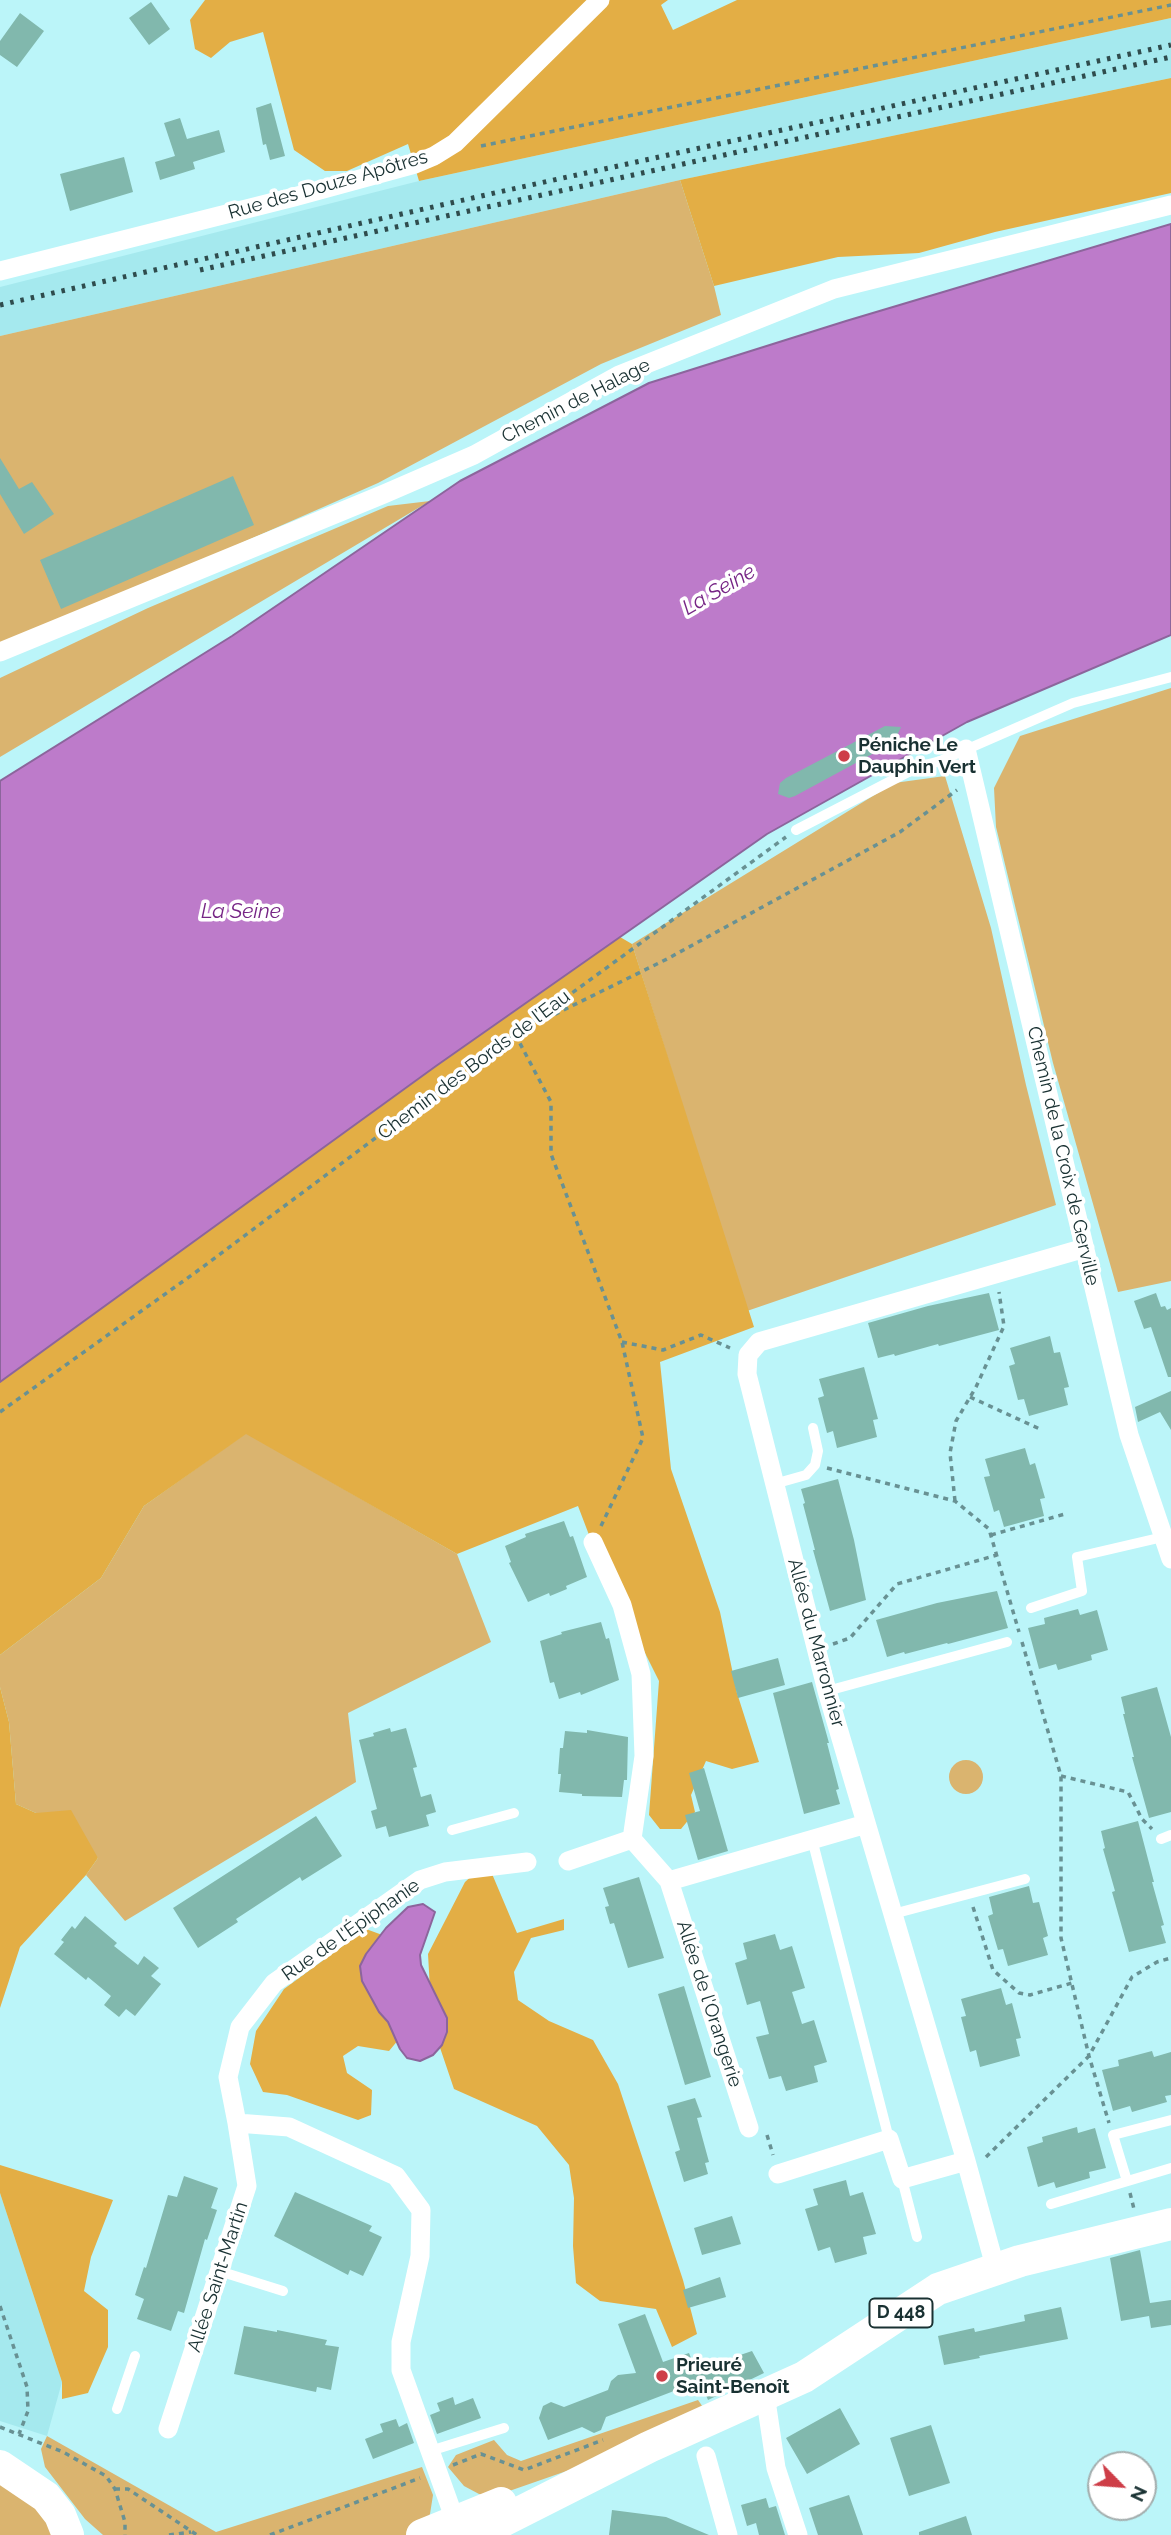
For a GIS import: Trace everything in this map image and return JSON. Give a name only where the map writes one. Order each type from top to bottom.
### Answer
[{"type":"main road","name":"D 448","points":[[422,2535],[465,2528],[804,2376],[938,2290],[996,2270],[1171,2224]]},
{"type":"main road","points":[[0,2466],[46,2497],[64,2525],[87,2535]]},
{"type":"street","name":"Rue des Douze Apôtres","points":[[0,271],[294,197],[415,164],[434,156],[455,143],[600,0]]},
{"type":"street","name":"Chemin de Halage","points":[[0,652],[474,455],[619,375],[834,289],[1171,205]]},
{"type":"street","name":"Chemin de la Croix de Gerville","points":[[966,749],[1129,1435],[1171,1559]]},
{"type":"street","points":[[748,1355],[759,1342],[1084,1248]]},
{"type":"street","name":"Allée du Marronnier","points":[[748,1355],[747,1374],[827,1691],[996,2270]]},
{"type":"street","points":[[593,1542],[622,1605],[641,1674],[644,1756],[632,1839],[669,1881],[866,1824]]},
{"type":"street","points":[[568,1861],[632,1839]]},
{"type":"street","name":"Rue de l'Épiphanie","points":[[237,2123],[229,2077],[240,2026],[274,1983],[420,1880],[445,1872],[527,1862]]},
{"type":"street","name":"Allée de l'Orangerie","points":[[669,1881],[749,2128]]},
{"type":"street","points":[[237,2123],[289,2127],[396,2175],[421,2210],[420,2256],[401,2342],[401,2370],[437,2472],[465,2528]]},
{"type":"street","name":"Allée Saint-Martin","points":[[168,2429],[247,2186],[237,2123]]},
{"type":"street","points":[[778,2174],[890,2139],[902,2179],[968,2167]]},
{"type":"street","points":[[765,2394],[776,2468],[798,2535]]},
{"type":"street","points":[[706,2456],[729,2535]]},
{"type":"lane","points":[[796,830],[918,767],[940,761],[1073,702],[1171,677]]},
{"type":"lane","points":[[774,1485],[806,1475],[815,1465],[818,1451],[813,1428]]},
{"type":"lane","points":[[1031,1608],[1082,1591],[1077,1557],[1163,1536]]},
{"type":"lane","points":[[827,1691],[1007,1642]]},
{"type":"lane","points":[[452,1830],[514,1813]]},
{"type":"lane","points":[[812,1839],[890,2139]]},
{"type":"lane","points":[[893,1914],[1025,1879]]},
{"type":"lane","points":[[1127,2181],[1113,2135],[1171,2120]]},
{"type":"lane","points":[[1051,2204],[1171,2168]]},
{"type":"lane","points":[[902,2179],[917,2237]]},
{"type":"lane","points":[[219,2271],[283,2291]]},
{"type":"lane","points":[[117,2409],[135,2356]]},
{"type":"lane","points":[[430,2451],[504,2428]]},
{"type":"path","points":[[475,148],[1171,5]]},
{"type":"path","points":[[593,1542],[643,1438],[622,1342],[551,1154],[551,1102],[515,1034],[667,959],[900,832],[972,778]]},
{"type":"path","name":"Chemin des Bords de l’Eau","points":[[0,1412],[197,1272],[515,1034],[796,830]]},
{"type":"path","points":[[955,1501],[950,1453],[956,1421],[1004,1326],[997,1274]]},
{"type":"path","points":[[622,1342],[663,1350],[701,1335],[748,1355]]},
{"type":"path","points":[[970,1397],[1042,1430]]},
{"type":"path","points":[[815,1465],[955,1501],[989,1529],[1061,1776],[1061,1938],[1088,2056],[1113,2135]]},
{"type":"path","points":[[991,1535],[1065,1514]]},
{"type":"path","points":[[816,1650],[850,1638],[897,1584],[997,1555]]},
{"type":"path","points":[[1061,1776],[1128,1792],[1142,1819],[1166,1837]]},
{"type":"path","points":[[969,1894],[993,1970],[1018,1993],[1030,1995],[1072,1983]]},
{"type":"path","points":[[968,2167],[1088,2056],[1132,1978],[1157,1962],[1171,1958]]},
{"type":"path","points":[[0,2306],[27,2388],[27,2412],[19,2434]]},
{"type":"path","points":[[0,2427],[63,2452],[106,2476],[115,2489],[125,2522],[125,2535]]},
{"type":"path","points":[[270,2535],[481,2454],[524,2470],[610,2437]]},
{"type":"path","points":[[115,2489],[128,2489],[194,2533]]},
{"type":"path","points":[[169,2535],[194,2533]]},
{"type":"shaded area","points":[[205,0],[668,0],[661,5],[673,30],[737,0],[1171,0],[1171,18],[419,181],[408,144],[347,171],[325,171],[294,150],[263,32],[230,42],[211,58],[195,49],[190,20]]},
{"type":"shaded area","points":[[1171,18],[1171,78],[680,180],[0,336],[0,287],[419,181]]},
{"type":"shaded area","points":[[1171,78],[1171,193],[995,232],[919,253],[838,257],[714,286],[680,180]]},
{"type":"shaded area","points":[[680,180],[721,315],[601,364],[378,483],[0,649],[0,336]]},
{"type":"shaded area","points":[[430,501],[0,757],[0,678],[148,608],[388,506]]},
{"type":"shaded area","points":[[1171,688],[1171,1281],[1118,1292],[1053,1063],[996,827],[994,788],[1020,736]]},
{"type":"shaded area","points":[[945,776],[991,928],[1056,1205],[747,1311],[632,944],[894,783]]},
{"type":"shaded area","points":[[620,937],[632,944],[754,1327],[660,1362],[671,1469],[720,1612],[737,1693],[759,1762],[732,1769],[706,1761],[691,1795],[695,1812],[681,1829],[660,1829],[649,1815],[659,1681],[641,1645],[618,1611],[578,1506],[457,1554],[246,1434],[144,1506],[101,1578],[0,1655],[0,1382],[436,1066]]},
{"type":"shaded area","points":[[246,1433],[457,1554],[491,1642],[348,1713],[356,1782],[125,1921],[86,1875],[98,1858],[36,1813],[16,1804],[9,1722],[0,1687],[0,1655],[101,1578],[144,1506]]},
{"type":"shaded area","points":[[0,1687],[9,1722],[16,1804],[36,1813],[71,1810],[98,1858],[86,1875],[20,1947],[0,2008]]},
{"type":"shaded area","points":[[966,1760],[978,1765],[983,1777],[978,1789],[966,1794],[954,1789],[949,1777],[954,1765]]},
{"type":"shaded area","points":[[487,1862],[517,1933],[564,1919],[564,1930],[531,1938],[514,1972],[518,2000],[549,2021],[593,2040],[618,2084],[683,2280],[697,2334],[672,2347],[656,2309],[600,2301],[576,2283],[573,2246],[574,2198],[569,2165],[537,2126],[454,2089],[432,2024],[428,1954],[465,1882]]},
{"type":"shaded area","points":[[366,1929],[385,1936],[409,2027],[389,2051],[358,2046],[343,2056],[347,2073],[372,2090],[371,2115],[358,2120],[287,2095],[263,2092],[250,2064],[256,2031],[284,1989]]},
{"type":"shaded area","points":[[0,2165],[113,2200],[91,2257],[84,2291],[108,2310],[108,2347],[88,2393],[62,2399],[62,2382],[0,2193]]},
{"type":"shaded area","points":[[0,2193],[62,2382],[47,2436],[0,2421]]},
{"type":"shaded area","points":[[698,2400],[705,2410],[604,2458],[492,2497],[464,2486],[448,2467],[456,2455],[494,2440],[507,2455],[521,2461]]},
{"type":"shaded area","points":[[47,2436],[216,2532],[422,2467],[433,2495],[430,2514],[422,2531],[414,2535],[103,2535],[85,2519],[45,2467],[41,2449]]},
{"type":"shaded area","points":[[0,2484],[28,2500],[45,2518],[53,2535],[0,2535]]},
{"type":"water","name":"La Seine","points":[[1171,224],[1171,635],[967,722],[767,834],[436,1066],[0,1382],[0,781],[232,636],[460,481],[649,383]]},
{"type":"water","points":[[423,1904],[435,1912],[420,1955],[421,1965],[447,2018],[447,2032],[442,2045],[433,2055],[420,2061],[407,2058],[400,2049],[388,2022],[379,2012],[362,1981],[360,1966],[386,1928],[408,1907]]},
{"type":"building","points":[[151,2],[170,29],[149,45],[129,18]]},
{"type":"building","points":[[20,13],[44,31],[17,67],[0,55],[0,41]]},
{"type":"building","points":[[271,103],[285,156],[270,160],[266,144],[263,145],[256,108]]},
{"type":"building","points":[[180,118],[187,139],[219,130],[225,152],[193,162],[195,169],[160,180],[155,162],[175,156],[164,123]]},
{"type":"building","points":[[124,157],[133,192],[70,211],[60,174]]},
{"type":"building","points":[[0,458],[19,489],[32,482],[54,514],[24,534],[0,494]]},
{"type":"building","points":[[233,476],[254,525],[61,609],[40,560]]},
{"type":"building","points":[[885,726],[901,727],[894,742],[795,796],[789,798],[778,794],[780,783],[786,778]]},
{"type":"building","points":[[989,1293],[999,1330],[878,1358],[868,1323]]},
{"type":"building","points":[[1156,1293],[1161,1307],[1165,1306],[1167,1310],[1171,1308],[1171,1377],[1168,1377],[1151,1327],[1144,1329],[1134,1301]]},
{"type":"building","points":[[1050,1336],[1054,1353],[1060,1352],[1069,1387],[1064,1388],[1068,1405],[1029,1416],[1024,1399],[1018,1400],[1009,1366],[1015,1364],[1010,1348]]},
{"type":"building","points":[[864,1367],[878,1419],[873,1420],[877,1437],[837,1448],[833,1431],[827,1433],[818,1398],[824,1396],[819,1379]]},
{"type":"building","points":[[1171,1391],[1171,1430],[1160,1412],[1138,1422],[1135,1407]]},
{"type":"building","points":[[1025,1448],[1030,1465],[1035,1463],[1045,1498],[1040,1499],[1044,1516],[1004,1527],[999,1510],[994,1512],[984,1477],[990,1476],[985,1459]]},
{"type":"building","points":[[838,1479],[866,1600],[830,1611],[813,1550],[801,1489]]},
{"type":"building","points":[[564,1521],[570,1537],[573,1536],[587,1577],[566,1586],[567,1589],[528,1602],[509,1563],[511,1562],[505,1546],[526,1537],[525,1534]]},
{"type":"building","points":[[997,1591],[1008,1628],[887,1657],[876,1620],[937,1603]]},
{"type":"building","points":[[1078,1609],[1080,1615],[1097,1610],[1108,1650],[1091,1655],[1092,1660],[1058,1670],[1056,1664],[1039,1669],[1028,1628],[1045,1624],[1044,1618]]},
{"type":"building","points":[[601,1622],[606,1639],[609,1638],[619,1680],[581,1695],[580,1692],[559,1699],[554,1682],[550,1683],[540,1641],[562,1634],[561,1632]]},
{"type":"building","points":[[778,1658],[785,1685],[738,1698],[731,1671]]},
{"type":"building","points":[[812,1682],[829,1743],[840,1804],[804,1814],[773,1693]]},
{"type":"building","points":[[1157,1687],[1171,1737],[1171,1812],[1149,1818],[1132,1757],[1121,1697]]},
{"type":"building","points":[[390,1728],[391,1732],[406,1728],[417,1767],[413,1768],[421,1797],[431,1794],[436,1812],[426,1815],[429,1826],[389,1837],[386,1826],[376,1829],[371,1811],[377,1809],[359,1740]]},
{"type":"building","points":[[587,1730],[628,1737],[627,1780],[624,1780],[622,1797],[582,1796],[559,1792],[560,1748],[563,1748],[565,1731],[587,1733]]},
{"type":"building","points":[[704,1768],[728,1851],[698,1860],[685,1815],[700,1811],[689,1773]]},
{"type":"building","points":[[316,1816],[342,1856],[302,1881],[300,1877],[198,1948],[173,1908]]},
{"type":"building","points":[[1138,1821],[1166,1943],[1129,1952],[1112,1892],[1115,1891],[1103,1849],[1101,1831]]},
{"type":"building","points":[[639,1877],[664,1958],[628,1968],[614,1923],[610,1924],[605,1907],[609,1906],[603,1888]]},
{"type":"building","points":[[1029,1886],[1033,1903],[1039,1902],[1048,1936],[1043,1938],[1048,1955],[1008,1966],[1003,1949],[998,1950],[988,1916],[993,1914],[989,1897]]},
{"type":"building","points":[[85,1916],[117,1943],[114,1946],[138,1965],[144,1956],[159,1968],[151,1976],[161,1984],[135,2016],[126,2009],[119,2017],[104,2005],[111,1996],[54,1954],[72,1926],[75,1929]]},
{"type":"building","points":[[775,1934],[780,1950],[792,1946],[805,1988],[792,1992],[802,2024],[814,2020],[827,2062],[814,2066],[818,2082],[786,2091],[781,2076],[769,2079],[756,2037],[769,2034],[760,2001],[747,2005],[735,1963],[747,1959],[743,1943]]},
{"type":"building","points":[[684,1986],[711,2077],[685,2085],[658,1994]]},
{"type":"building","points":[[1001,1988],[1006,2005],[1012,2003],[1021,2038],[1016,2039],[1020,2056],[980,2067],[976,2050],[970,2052],[961,2017],[966,2016],[961,1999]]},
{"type":"building","points":[[1152,2051],[1154,2057],[1171,2052],[1171,2095],[1165,2096],[1167,2102],[1132,2112],[1130,2106],[1113,2111],[1102,2070],[1119,2066],[1118,2060]]},
{"type":"building","points":[[695,2098],[702,2117],[697,2118],[709,2162],[705,2163],[708,2174],[684,2182],[675,2152],[680,2150],[667,2106]]},
{"type":"building","points":[[1077,2127],[1078,2133],[1095,2128],[1106,2168],[1089,2172],[1090,2178],[1056,2188],[1054,2182],[1038,2187],[1027,2147],[1043,2142],[1042,2137]]},
{"type":"building","points":[[184,2176],[218,2188],[211,2208],[217,2210],[207,2240],[205,2239],[184,2313],[178,2311],[171,2331],[137,2319],[144,2299],[135,2295],[168,2195],[177,2197]]},
{"type":"building","points":[[846,2180],[850,2196],[863,2192],[876,2234],[863,2237],[867,2254],[835,2263],[830,2247],[818,2251],[805,2209],[818,2205],[813,2189]]},
{"type":"building","points":[[295,2192],[372,2226],[369,2231],[382,2237],[363,2276],[350,2270],[348,2275],[274,2236]]},
{"type":"building","points":[[732,2216],[741,2244],[702,2255],[694,2228]]},
{"type":"building","points":[[1140,2250],[1150,2303],[1171,2300],[1171,2325],[1151,2328],[1149,2316],[1121,2321],[1110,2258]]},
{"type":"building","points":[[720,2277],[726,2297],[688,2308],[683,2290]]},
{"type":"building","points":[[1061,2307],[1068,2339],[944,2365],[938,2336],[974,2328],[975,2332],[1025,2321],[1024,2315]]},
{"type":"building","name":"Prieuré Saint-Benoît","points":[[645,2314],[663,2362],[689,2353],[696,2370],[752,2351],[764,2373],[708,2400],[700,2381],[606,2417],[601,2430],[594,2433],[582,2427],[548,2440],[539,2418],[543,2406],[551,2402],[564,2407],[608,2390],[611,2381],[618,2375],[636,2373],[618,2324]]},
{"type":"building","points":[[244,2326],[327,2340],[325,2345],[339,2347],[331,2390],[317,2387],[316,2392],[234,2374]]},
{"type":"building","points":[[453,2397],[455,2405],[473,2398],[481,2418],[437,2434],[430,2415],[440,2411],[437,2403]]},
{"type":"building","points":[[840,2408],[860,2444],[807,2474],[786,2438]]},
{"type":"building","points":[[396,2419],[399,2427],[407,2423],[414,2443],[373,2459],[365,2439],[383,2432],[380,2424]]},
{"type":"building","points":[[931,2425],[950,2483],[909,2496],[890,2438]]},
{"type":"building","points":[[849,2495],[863,2535],[818,2535],[809,2508]]},
{"type":"building","points":[[766,2498],[769,2508],[776,2506],[785,2535],[759,2535],[756,2523],[747,2526],[741,2505]]},
{"type":"building","points":[[612,2510],[666,2517],[709,2535],[609,2535]]},
{"type":"building","points":[[966,2516],[972,2535],[919,2535],[919,2532]]},
{"type":"railway","points":[[0,305],[499,192],[1171,45]]},
{"type":"railway","points":[[200,270],[1171,57]]},
{"type":"place","name":"Péniche Le Dauphin Vert","points":[[844,756]]},
{"type":"place","name":"Prieuré Saint-Benoît","points":[[662,2376]]}]
